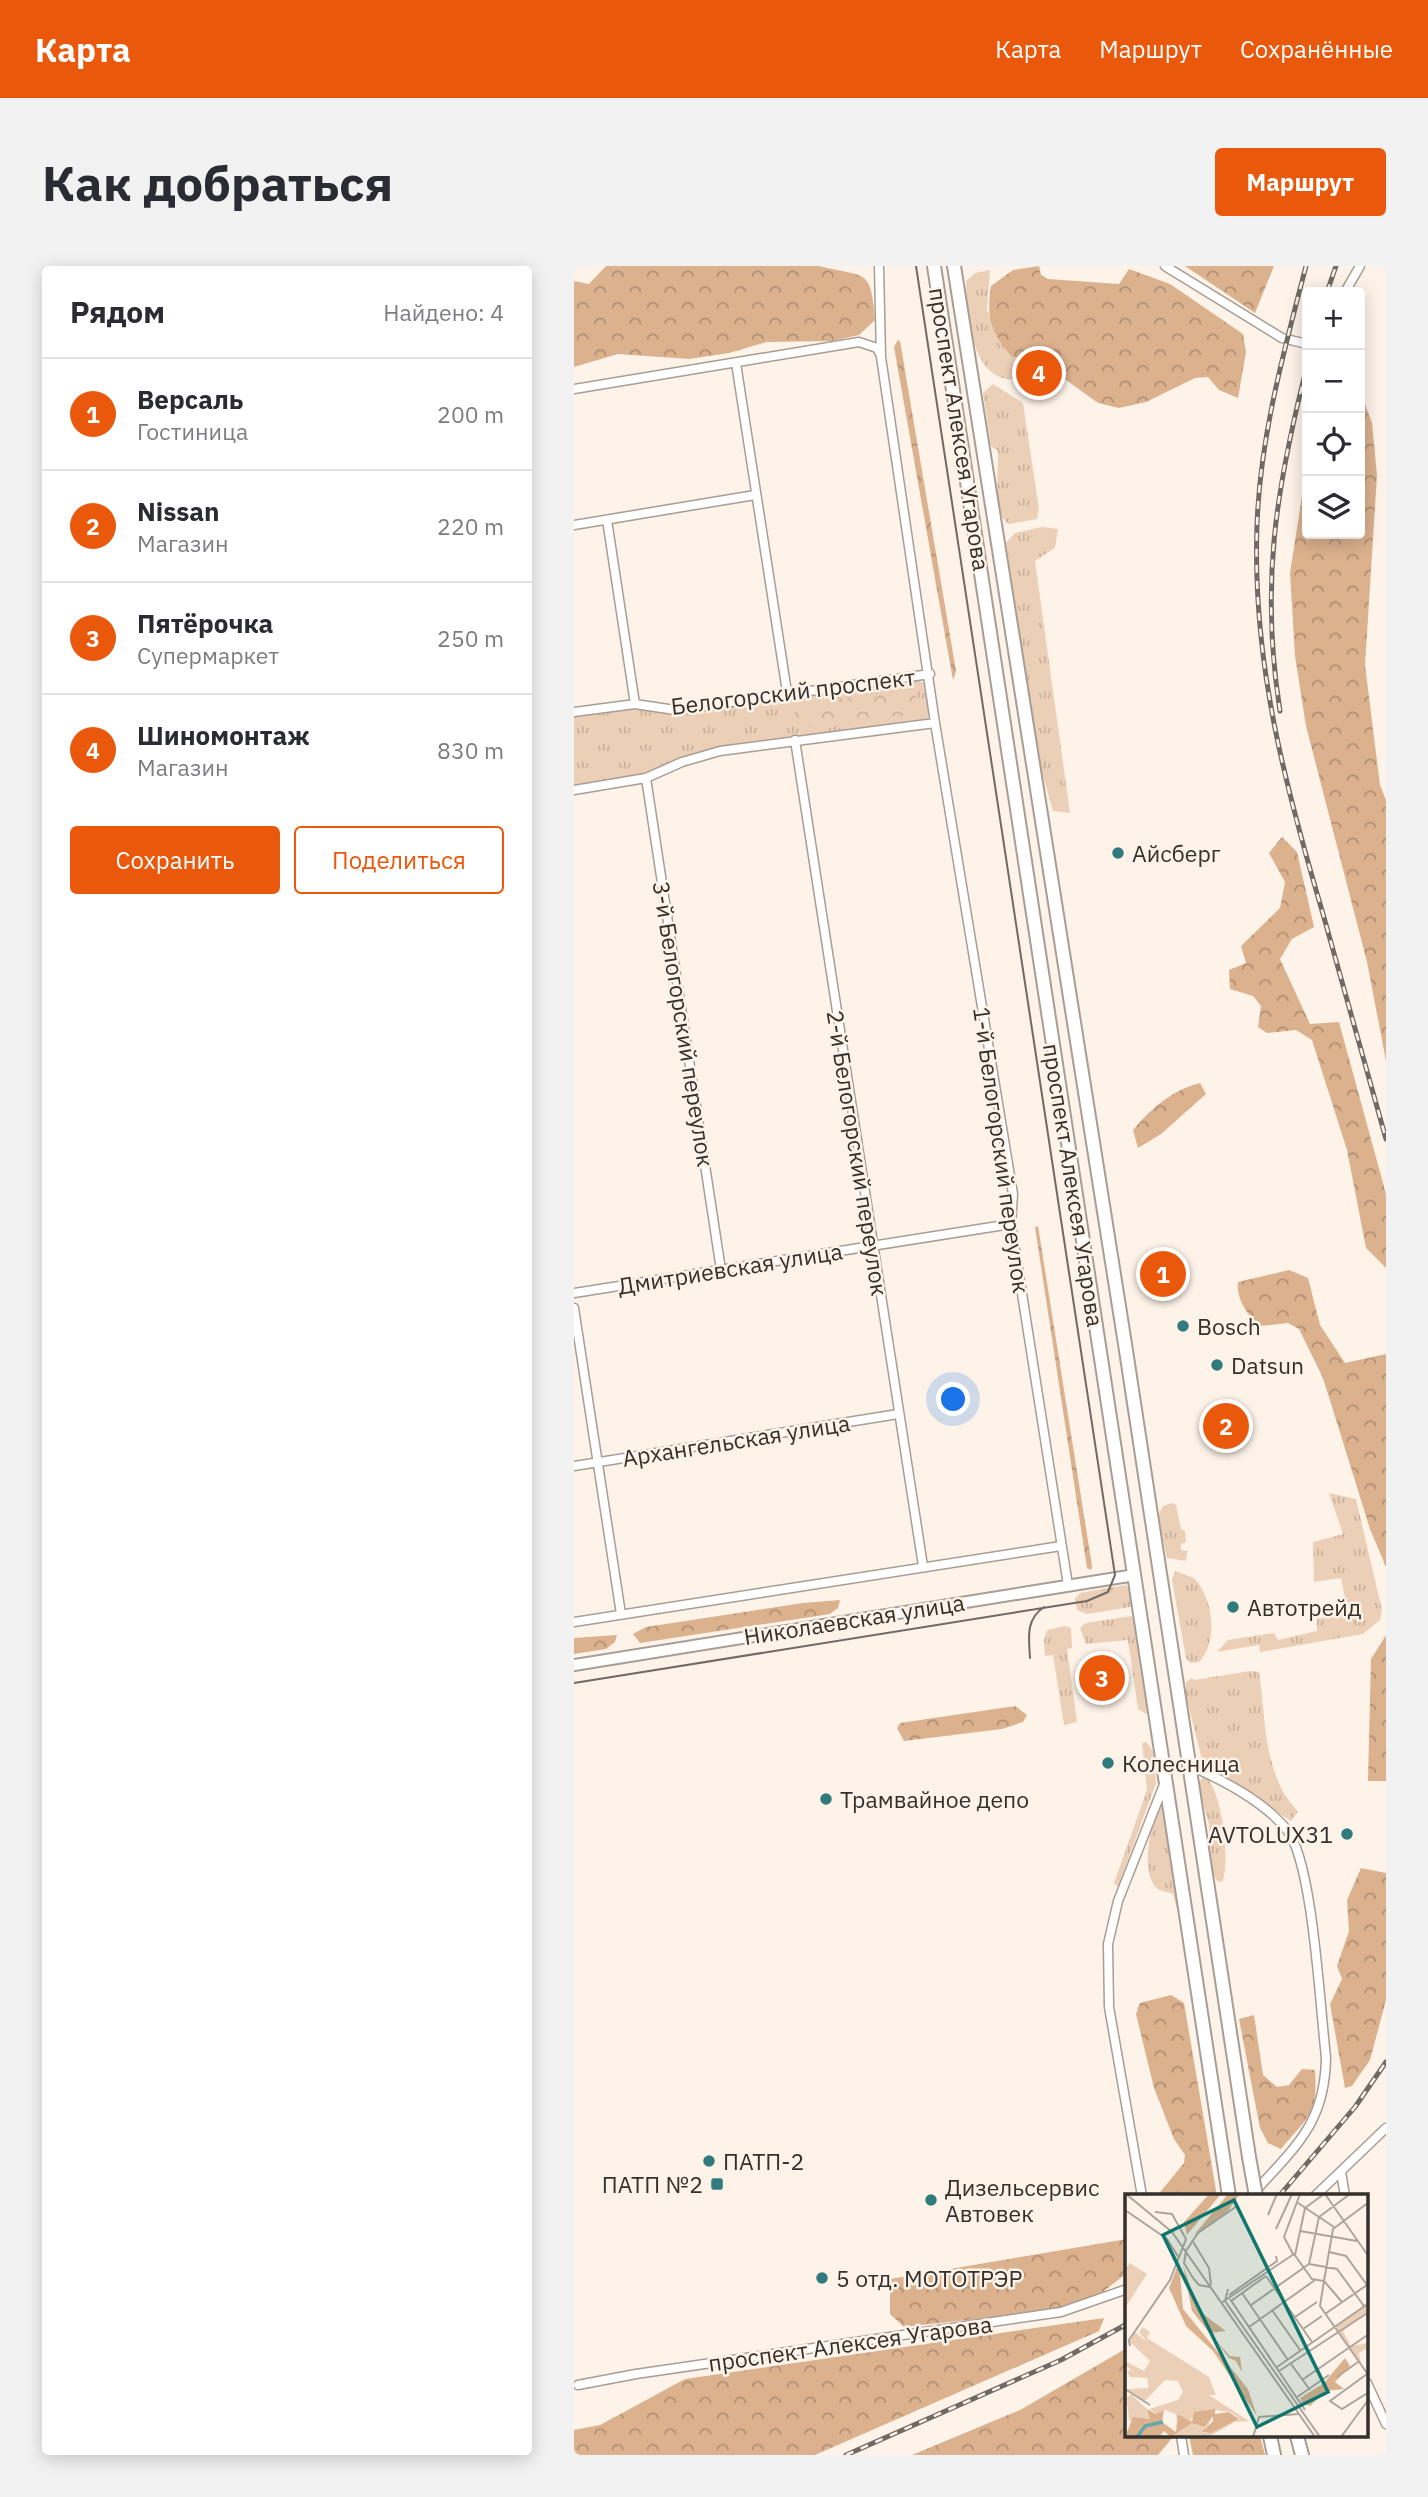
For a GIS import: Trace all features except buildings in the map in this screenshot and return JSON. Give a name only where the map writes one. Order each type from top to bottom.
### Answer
[{"type":"main road","name":"проспект Алексея Угарова","points":[[934,266],[1229,2194]]},
{"type":"main road","name":"проспект Алексея Угарова","points":[[954,266],[1159,1570],[1253,2194]]},
{"type":"main road","name":"проспект Алексея Угарова","points":[[985,591],[1004,589]]},
{"type":"main road","points":[[1135,1574],[1159,1570]]},
{"type":"main road","name":"Николаевская улица","points":[[574,1665],[1135,1574]]},
{"type":"main road","points":[[1271,2438],[1275,2455]]},
{"type":"main road","points":[[1298,2438],[1302,2455]]},
{"type":"street","name":"1-й Белогорский переулок","points":[[879,266],[881,357],[930,674],[935,723],[1013,1194],[1011,1224],[1068,1585]]},
{"type":"street","points":[[1165,266],[1282,338],[1302,343]]},
{"type":"street","points":[[1348,287],[1360,266]]},
{"type":"street","points":[[574,389],[859,342],[877,348],[881,357]]},
{"type":"street","points":[[736,363],[787,692]]},
{"type":"street","points":[[574,525],[755,495]]},
{"type":"street","points":[[607,520],[635,705]]},
{"type":"street","name":"Белогорский проспект","points":[[574,712],[635,705],[675,710],[787,692],[930,674]]},
{"type":"street","points":[[574,790],[646,778],[682,762],[720,751],[935,723]]},
{"type":"street","name":"2-й Белогорский переулок","points":[[795,740],[923,1566]]},
{"type":"street","name":"3-й Белогорский переулок","points":[[646,778],[721,1270]]},
{"type":"street","name":"Дмитриевская улица","points":[[574,1293],[1011,1224]]},
{"type":"street","points":[[574,1308],[621,1614]]},
{"type":"street","name":"Архангельская улица","points":[[574,1466],[898,1414]]},
{"type":"street","name":"Николаевская улица","points":[[574,1622],[1062,1546]]},
{"type":"street","name":"проспект Алексея Угарова","points":[[1189,1765],[1265,1810],[1287,1829],[1302,1860],[1326,2057],[1323,2094],[1311,2123],[1296,2145],[1255,2194]]},
{"type":"street","points":[[1142,2194],[1109,2007],[1108,1944],[1118,1901],[1151,1812],[1167,1778]]},
{"type":"street","points":[[1317,2194],[1386,2129]]},
{"type":"street","points":[[1341,2172],[1345,2194]]},
{"type":"street","name":"проспект Алексея Угарова","points":[[578,2385],[636,2374],[1061,2312],[1125,2290]]},
{"type":"street","points":[[1368,2385],[1386,2424]]},
{"type":"green space","points":[[606,266],[819,266],[863,277],[871,290],[875,320],[859,335],[832,341],[767,342],[729,353],[689,359],[618,354],[574,367],[574,281],[589,284]]},
{"type":"green space","points":[[1039,266],[1041,275],[1048,279],[1119,284],[1129,269],[1170,284],[1243,334],[1246,352],[1238,398],[1219,390],[1208,377],[1195,378],[1146,402],[1119,408],[1098,403],[1044,364],[1012,357],[999,340],[992,324],[989,307],[991,286],[1013,270]]},
{"type":"green space","points":[[1185,266],[1274,266],[1255,313]]},
{"type":"green space","points":[[990,270],[987,310],[1012,357],[1024,362],[1018,379],[1002,378],[990,371],[981,359],[970,328],[966,281],[975,273]]},
{"type":"green space","points":[[898,340],[956,671],[953,680],[894,347]]},
{"type":"green space","points":[[993,384],[1023,403],[1039,509],[1037,519],[1009,524],[1000,511],[998,451],[991,446],[983,393]]},
{"type":"green space","points":[[1365,404],[1372,423],[1377,475],[1365,665],[1380,785],[1386,800],[1386,1061],[1367,962],[1306,726],[1295,656],[1290,573],[1302,496],[1302,539],[1365,539]]},
{"type":"green space","points":[[1042,527],[1058,529],[1055,548],[1035,561],[1070,813],[1053,811],[1040,765],[1006,543],[1015,533]]},
{"type":"green space","points":[[915,679],[928,685],[928,718],[921,722],[711,750],[643,775],[574,786],[574,715],[622,707],[688,712]]},
{"type":"green space","points":[[915,688],[916,713],[797,729],[794,705]]},
{"type":"green space","points":[[1282,837],[1297,852],[1314,927],[1292,939],[1280,959],[1310,1024],[1339,1022],[1386,1194],[1386,1268],[1366,1248],[1347,1150],[1312,1040],[1296,1030],[1267,1033],[1258,1027],[1261,1006],[1253,996],[1230,989],[1229,970],[1246,963],[1241,946],[1280,908],[1285,882],[1269,853]]},
{"type":"green space","points":[[1200,1083],[1206,1094],[1161,1134],[1138,1148],[1133,1130],[1140,1122],[1172,1095]]},
{"type":"green space","points":[[1038,1226],[1091,1570],[1087,1568],[1035,1227]]},
{"type":"green space","points":[[1289,1270],[1308,1278],[1320,1325],[1345,1363],[1386,1354],[1386,1567],[1370,1529],[1323,1378],[1299,1329],[1288,1323],[1260,1326],[1247,1312],[1241,1300],[1238,1282]]},
{"type":"green space","points":[[1329,1493],[1356,1499],[1382,1610],[1380,1620],[1363,1634],[1260,1652],[1259,1645],[1217,1652],[1228,1640],[1274,1633],[1278,1640],[1317,1631],[1317,1619],[1348,1613],[1341,1578],[1314,1582],[1313,1542],[1343,1534]]},
{"type":"green space","points":[[1172,1503],[1176,1505],[1181,1529],[1185,1531],[1186,1542],[1181,1544],[1181,1550],[1187,1551],[1186,1561],[1167,1558],[1158,1516],[1163,1506]]},
{"type":"green space","points":[[1175,1571],[1194,1578],[1206,1597],[1209,1608],[1209,1643],[1199,1662],[1190,1663],[1186,1658],[1172,1580]]},
{"type":"green space","points":[[1125,1585],[1130,1589],[1133,1605],[1130,1607],[1087,1614],[1077,1610],[1075,1599],[1080,1593]]},
{"type":"green space","points":[[840,1600],[838,1608],[830,1614],[640,1643],[633,1634],[646,1627],[803,1603]]},
{"type":"green space","points":[[1131,1616],[1136,1622],[1150,1708],[1146,1714],[1138,1709],[1128,1640],[1086,1644],[1080,1628],[1086,1623]]},
{"type":"green space","points":[[1065,1626],[1071,1628],[1072,1648],[1067,1649],[1077,1722],[1064,1725],[1053,1655],[1045,1656],[1044,1640],[1047,1630]]},
{"type":"green space","points":[[617,1635],[615,1642],[606,1649],[574,1654],[574,1638]]},
{"type":"green space","points":[[1386,1635],[1386,1781],[1368,1781],[1371,1659]]},
{"type":"green space","points":[[1259,1672],[1272,1764],[1278,1781],[1298,1811],[1291,1821],[1203,1764],[1186,1696],[1186,1682],[1192,1678],[1194,1680]]},
{"type":"green space","points":[[1015,1706],[1027,1715],[1023,1722],[1002,1729],[904,1741],[897,1728],[900,1723]]},
{"type":"green space","points":[[1146,1742],[1153,1751],[1156,1783],[1118,1887],[1114,1883],[1147,1790],[1142,1743]]},
{"type":"green space","points":[[1204,1776],[1216,1794],[1223,1826],[1226,1860],[1222,1882],[1217,1881],[1212,1871],[1209,1824],[1199,1790],[1199,1782]]},
{"type":"green space","points":[[1166,1805],[1182,1913],[1178,1913],[1173,1894],[1154,1885],[1148,1868],[1148,1847],[1154,1817],[1157,1809]]},
{"type":"green space","points":[[1361,1868],[1386,1873],[1386,2000],[1370,2060],[1352,2086],[1345,2088],[1330,2004],[1342,1979],[1337,1966],[1349,1931],[1347,1900]]},
{"type":"green space","points":[[1171,1995],[1184,2003],[1217,2194],[1159,2194],[1184,2163],[1185,2155],[1174,2139],[1154,2088],[1136,2014],[1140,2003]]},
{"type":"green space","points":[[1254,2015],[1263,2075],[1277,2087],[1289,2085],[1302,2069],[1315,2070],[1313,2107],[1281,2149],[1268,2143],[1260,2128],[1239,2019]]},
{"type":"green space","points":[[1125,2239],[1125,2275],[1091,2301],[1075,2308],[904,2327],[890,2314],[890,2279]]},
{"type":"green space","points":[[1104,2318],[1099,2331],[815,2455],[574,2455],[574,2430],[600,2425],[685,2379]]},
{"type":"green space","points":[[1125,2349],[1125,2438],[1172,2438],[1158,2455],[912,2455],[1020,2410]]},
{"type":"green space","points":[[1189,2438],[1261,2438],[1265,2455],[1193,2455]]},
{"type":"tram line","points":[[574,1683],[1087,1601],[1108,1592],[1115,1575],[916,266]]},
{"type":"tram line","points":[[1030,1658],[1031,1624],[1044,1607]]},
{"type":"railway","points":[[1306,266],[1274,394],[1263,459],[1257,525],[1260,625],[1284,770],[1386,1139]]},
{"type":"railway","points":[[1329,287],[1336,266]]},
{"type":"railway","points":[[1280,711],[1271,621],[1274,537],[1287,454],[1302,386]]},
{"type":"railway","points":[[1281,2194],[1355,2107],[1386,2062]]},
{"type":"railway","points":[[846,2455],[1061,2360],[1125,2325]]},
{"type":"place","name":"Шиномонтаж","points":[[1039,373]]},
{"type":"place","name":"Айсберг","points":[[1118,853]]},
{"type":"place","name":"Версаль","points":[[1163,1274]]},
{"type":"place","name":"Bosch","points":[[1183,1326]]},
{"type":"place","name":"Datsun","points":[[1217,1365]]},
{"type":"place","name":"Nissan","points":[[1226,1426]]},
{"type":"place","name":"Автотрейд","points":[[1233,1607]]},
{"type":"place","name":"Пятёрочка","points":[[1102,1678]]},
{"type":"place","name":"Колесница","points":[[1108,1763]]},
{"type":"place","name":"Трамвайное депо","points":[[826,1799]]},
{"type":"place","name":"AVTOLUX31","points":[[1347,1834]]},
{"type":"place","name":"ПАТП-2","points":[[709,2161]]},
{"type":"place","name":"ПАТП №2","points":[[717,2184]]},
{"type":"place","name":"Дизельсервис Автовек","points":[[931,2200]]},
{"type":"place","name":"5 отд. МОТОТРЭР","points":[[822,2278]]}]
